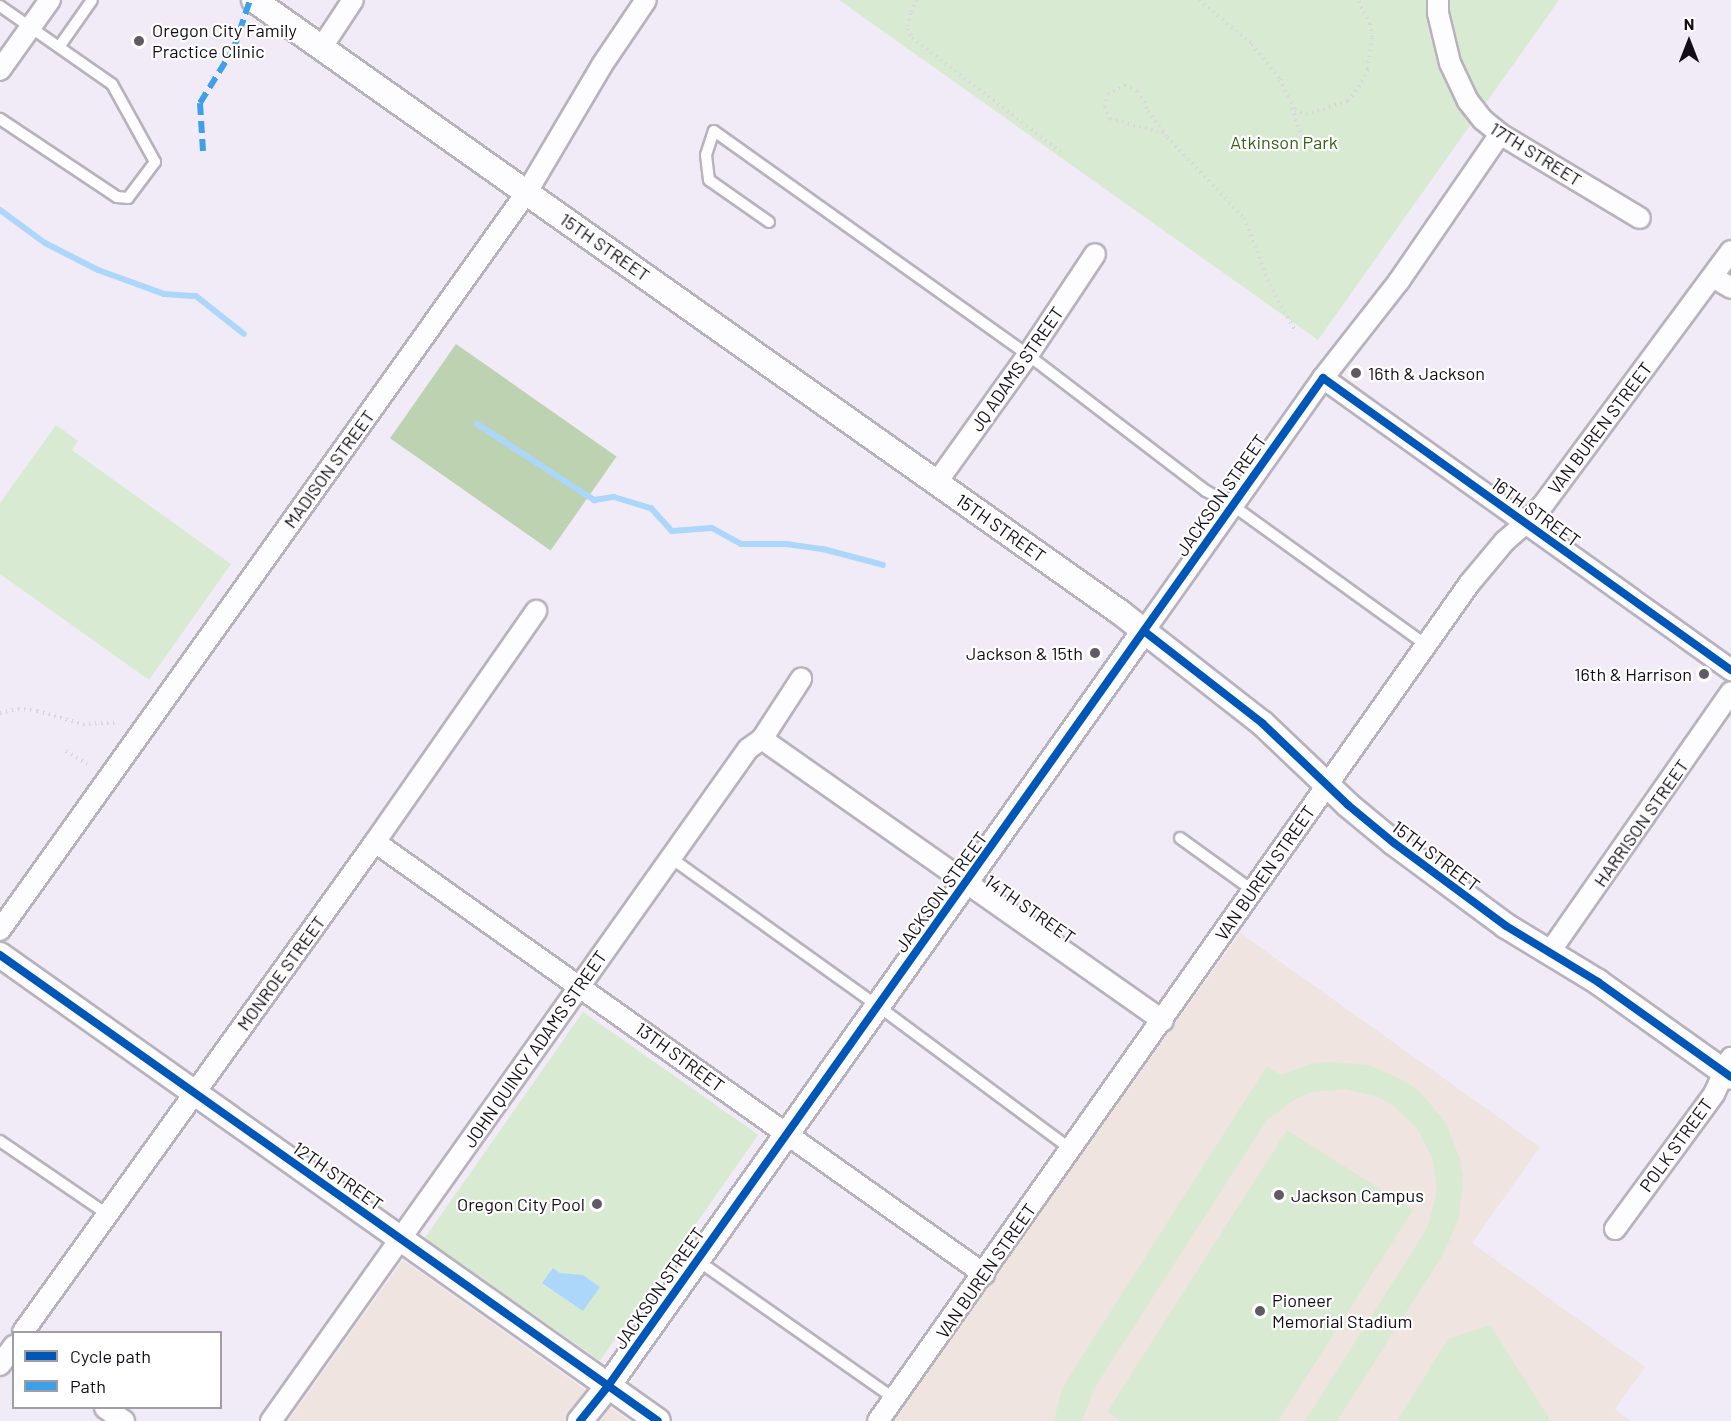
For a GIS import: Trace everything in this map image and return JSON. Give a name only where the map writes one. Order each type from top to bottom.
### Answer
[{"type":"street","points":[[4,58],[50,0]]},
{"type":"street","name":"15TH STREET","points":[[254,0],[937,482],[1144,631],[1262,723],[1377,830],[1450,886],[1729,1069]]},
{"type":"street","points":[[322,48],[353,0]]},
{"type":"street","name":"MADISON STREET","points":[[0,930],[527,192],[602,65],[646,0]]},
{"type":"street","name":"17TH STREET","points":[[1438,0],[1438,13],[1454,73],[1468,101],[1483,120],[1500,134],[1640,218]]},
{"type":"street","name":"JACKSON STREET","points":[[580,1421],[608,1386],[1323,378],[1399,280],[1500,134]]},
{"type":"street","name":"VAN BUREN STREET","points":[[878,1421],[1072,1150],[1252,890],[1426,645],[1491,558],[1505,541],[1526,523],[1731,251]]},
{"type":"street","name":"JQ ADAMS STREET","points":[[937,482],[1028,355],[1095,254]]},
{"type":"street","points":[[1713,277],[1731,288]]},
{"type":"street","name":"16TH STREET","points":[[1323,378],[1731,670]]},
{"type":"street","name":"MONROE STREET","points":[[24,1331],[375,842],[536,611]]},
{"type":"street","name":"JOHN QUINCY ADAMS STREET","points":[[271,1421],[748,749],[762,739],[801,679]]},
{"type":"street","name":"HARRISON STREET","points":[[1549,953],[1731,692]]},
{"type":"street","name":"14TH STREET","points":[[762,739],[1163,1021]]},
{"type":"street","name":"13TH STREET","points":[[375,842],[984,1274]]},
{"type":"street","name":"12TH STREET","points":[[0,955],[657,1421]]},
{"type":"street","name":"POLK STREET","points":[[1615,1229],[1714,1094],[1729,1069]]},
{"type":"street","points":[[0,1334],[12,1343]]},
{"type":"street","points":[[0,1365],[12,1348]]},
{"type":"street","points":[[108,1409],[124,1421]]},
{"type":"lane","points":[[59,47],[92,0]]},
{"type":"lane","points":[[0,6],[112,84],[155,162],[128,198],[117,197],[0,119]]},
{"type":"lane","points":[[768,222],[709,180],[706,155],[714,131],[1028,355],[1206,491],[1232,505],[1426,645]]},
{"type":"lane","points":[[1180,838],[1252,890]]},
{"type":"lane","points":[[671,858],[878,1006],[1072,1150]]},
{"type":"lane","points":[[0,1141],[107,1214]]},
{"type":"lane","points":[[697,1260],[895,1399]]},
{"type":"path","points":[[917,0],[910,13],[907,29],[912,38],[1062,153]]},
{"type":"path","points":[[1199,0],[1252,44],[1280,78],[1302,138]]},
{"type":"path","points":[[1288,97],[1295,110],[1306,114],[1348,101],[1359,87],[1368,69],[1372,37],[1366,15],[1358,0]]},
{"type":"path","points":[[1164,133],[1110,119],[1105,107],[1108,94],[1119,87],[1132,87],[1144,100],[1148,111],[1164,133],[1244,219],[1270,285],[1294,329]]},
{"type":"path","points":[[0,713],[18,709],[37,711],[83,724],[117,722]]},
{"type":"path","points":[[66,751],[87,764]]},
{"type":"shaded area","name":"Jackson Campus","points":[[1240,933],[1540,1147],[1472,1243],[1645,1367],[1615,1409],[1631,1421],[891,1421]]},
{"type":"shaded area","points":[[403,1260],[629,1421],[288,1421]]},
{"type":"green space","name":"Atkinson Park","points":[[839,0],[1559,0],[1318,340]]},
{"type":"green space","points":[[456,344],[617,456],[551,551],[390,438]]},
{"type":"green space","points":[[56,425],[78,441],[72,450],[231,564],[149,680],[0,574],[0,503]]},
{"type":"green space","name":"Oregon City Pool","points":[[583,1012],[758,1135],[600,1361],[425,1238]]},
{"type":"green space","points":[[1330,1062],[1369,1065],[1405,1081],[1421,1093],[1446,1123],[1460,1159],[1463,1178],[1459,1217],[1444,1253],[1337,1421],[1305,1421],[1421,1238],[1429,1223],[1437,1190],[1432,1157],[1416,1127],[1391,1104],[1376,1096],[1343,1089],[1309,1093],[1294,1100],[1267,1120],[1095,1387],[1082,1421],[1054,1421],[1062,1389],[1072,1372],[1267,1066],[1281,1075],[1311,1064]]},
{"type":"green space","points":[[1287,1130],[1413,1210],[1278,1421],[1121,1421],[1107,1412]]},
{"type":"green space","points":[[1490,1325],[1551,1421],[1397,1421],[1448,1339]]},
{"type":"water","name":"Oregon City Pool","points":[[553,1268],[560,1273],[583,1275],[600,1287],[583,1311],[542,1283]]},
{"type":"waterway","points":[[0,210],[45,243],[98,270],[164,294],[196,296],[244,334]]},
{"type":"waterway","points":[[477,424],[594,500],[614,497],[651,508],[672,531],[712,528],[741,544],[786,544],[823,549],[883,565]]},
{"type":"marked path","points":[[203,151],[200,103],[234,48],[250,0]]},
{"type":"cycle path","points":[[580,1421],[608,1386],[1323,378],[1731,670]]},
{"type":"cycle path","points":[[1144,631],[1262,723],[1348,805],[1394,843],[1506,926],[1598,982],[1731,1077]]},
{"type":"cycle path","points":[[0,955],[658,1421]]},
{"type":"place","name":"Oregon City Family Practice Clinic","points":[[139,41]]},
{"type":"place","name":"16th & Jackson","points":[[1356,373]]},
{"type":"place","name":"Jackson & 15th","points":[[1095,653]]},
{"type":"place","name":"16th & Harrison","points":[[1704,674]]},
{"type":"place","name":"Jackson Campus","points":[[1279,1195]]},
{"type":"place","name":"Oregon City Pool","points":[[597,1204]]},
{"type":"place","name":"Pioneer Memorial Stadium","points":[[1260,1311]]}]
